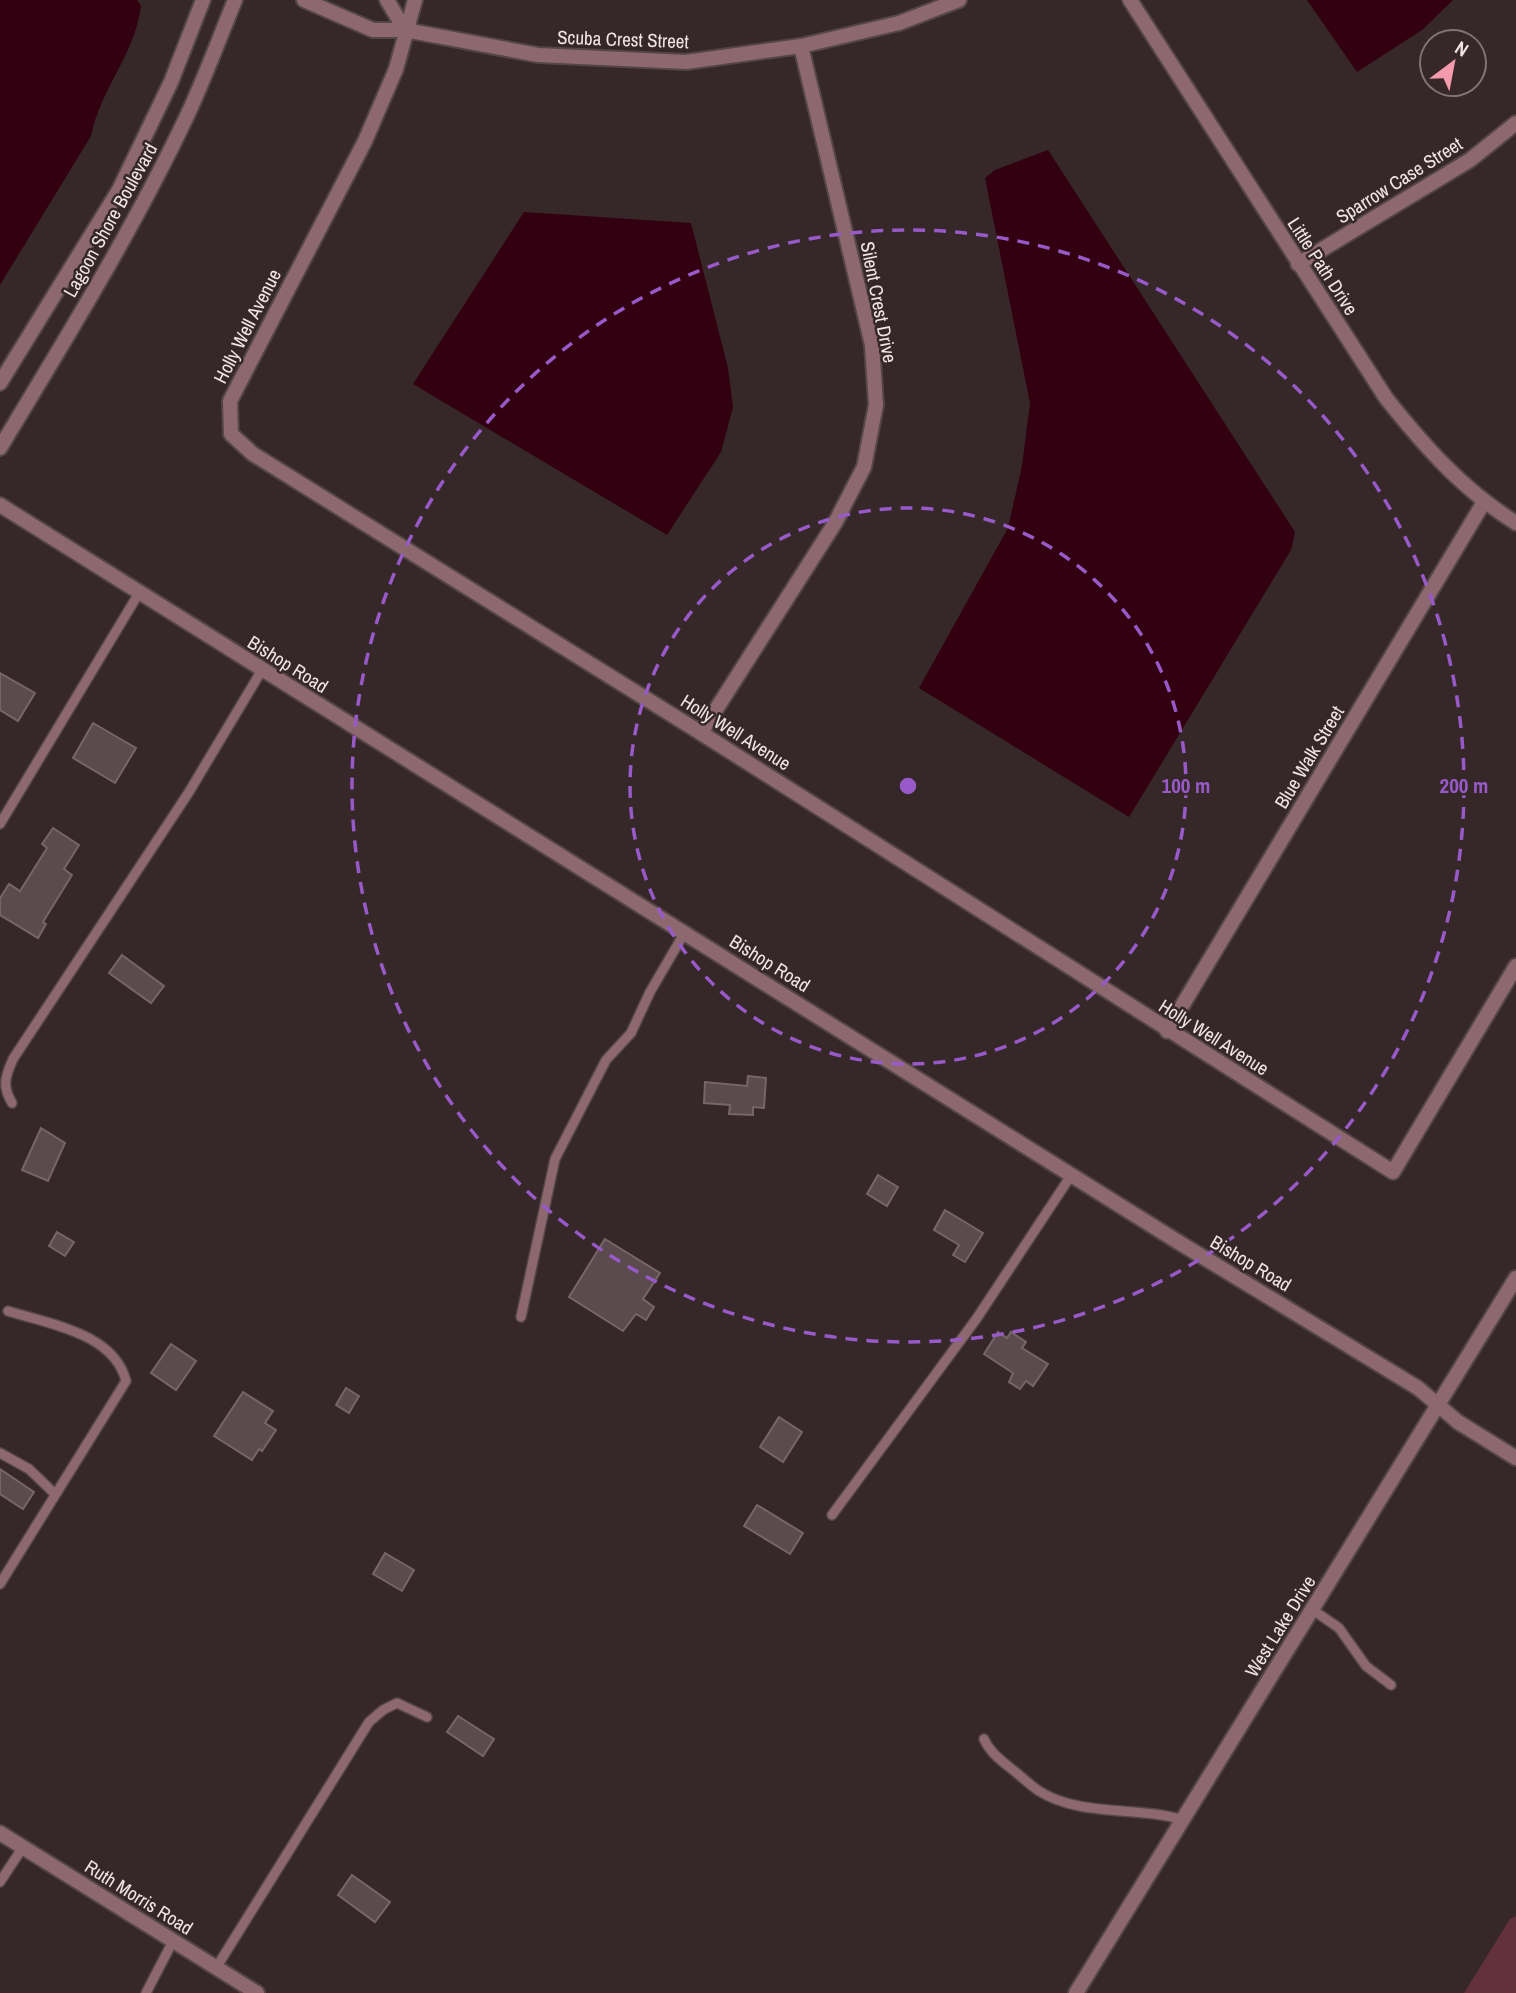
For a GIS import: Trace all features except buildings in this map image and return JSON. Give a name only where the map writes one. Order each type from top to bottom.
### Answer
[{"type":"street","name":"Lagoon Shore Boulevard","points":[[0,383],[118,190],[171,82],[203,0]]},
{"type":"street","name":"Lagoon Shore Boulevard","points":[[0,448],[94,292],[152,186],[187,116],[235,0]]},
{"type":"street","name":"Scuba Crest Street","points":[[304,0],[373,30],[405,30],[538,55],[673,61],[802,46],[899,23],[959,0]]},
{"type":"street","points":[[387,0],[405,30]]},
{"type":"street","points":[[405,30],[415,0]]},
{"type":"street","name":"Little Path Drive","points":[[1130,0],[1298,264],[1401,417],[1431,454],[1484,502],[1516,523]]},
{"type":"street","name":"Holly Well Avenue","points":[[405,30],[396,69],[365,141],[230,401],[231,434],[253,454],[701,733],[1393,1172],[1516,966]]},
{"type":"street","name":"Silent Crest Drive","points":[[701,733],[835,523],[864,467],[876,405],[872,345],[802,46]]},
{"type":"street","name":"Sparrow Case Street","points":[[1298,264],[1469,160],[1516,123]]},
{"type":"street","name":"Blue Walk Street","points":[[1167,1031],[1484,502]]},
{"type":"street","name":"Bishop Road","points":[[0,505],[1418,1388],[1438,1406],[1516,1458]]},
{"type":"street","name":"West Lake Drive","points":[[1076,1993],[1516,1278]]},
{"type":"street","name":"Ruth Morris Road","points":[[0,1833],[257,1993]]},
{"type":"lane","points":[[0,824],[139,593]]},
{"type":"lane","points":[[12,1103],[4,1090],[5,1077],[13,1059],[188,792],[262,670]]},
{"type":"lane","points":[[521,1317],[555,1159],[606,1060],[631,1032],[650,992],[685,932]]},
{"type":"lane","points":[[832,1515],[977,1318],[1072,1174]]},
{"type":"lane","points":[[0,1584],[54,1493],[126,1381],[122,1368],[109,1350],[75,1332],[8,1311]]},
{"type":"lane","points":[[0,1453],[29,1469],[54,1493]]},
{"type":"lane","points":[[1313,1609],[1339,1628],[1366,1666],[1391,1685]]},
{"type":"lane","points":[[216,1968],[369,1722],[397,1703],[427,1717]]},
{"type":"lane","points":[[984,1739],[995,1755],[1041,1791],[1066,1802],[1132,1812],[1154,1811],[1183,1819]]},
{"type":"lane","points":[[0,1882],[23,1847]]},
{"type":"lane","points":[[146,1993],[173,1941]]},
{"type":"shaded area","points":[[0,0],[137,0],[141,6],[132,41],[102,102],[91,136],[0,285]]},
{"type":"shaded area","points":[[1307,0],[1453,0],[1424,28],[1418,28],[1418,33],[1357,72]]},
{"type":"shaded area","points":[[1048,150],[1295,532],[1291,550],[1129,817],[919,688],[1008,528],[1022,466],[1030,403],[985,178],[995,170]]},
{"type":"shaded area","points":[[524,212],[691,223],[728,368],[733,407],[721,452],[667,535],[413,384]]},
{"type":"shaded area","points":[[1516,1916],[1516,1993],[1464,1993],[1510,1919]]}]
